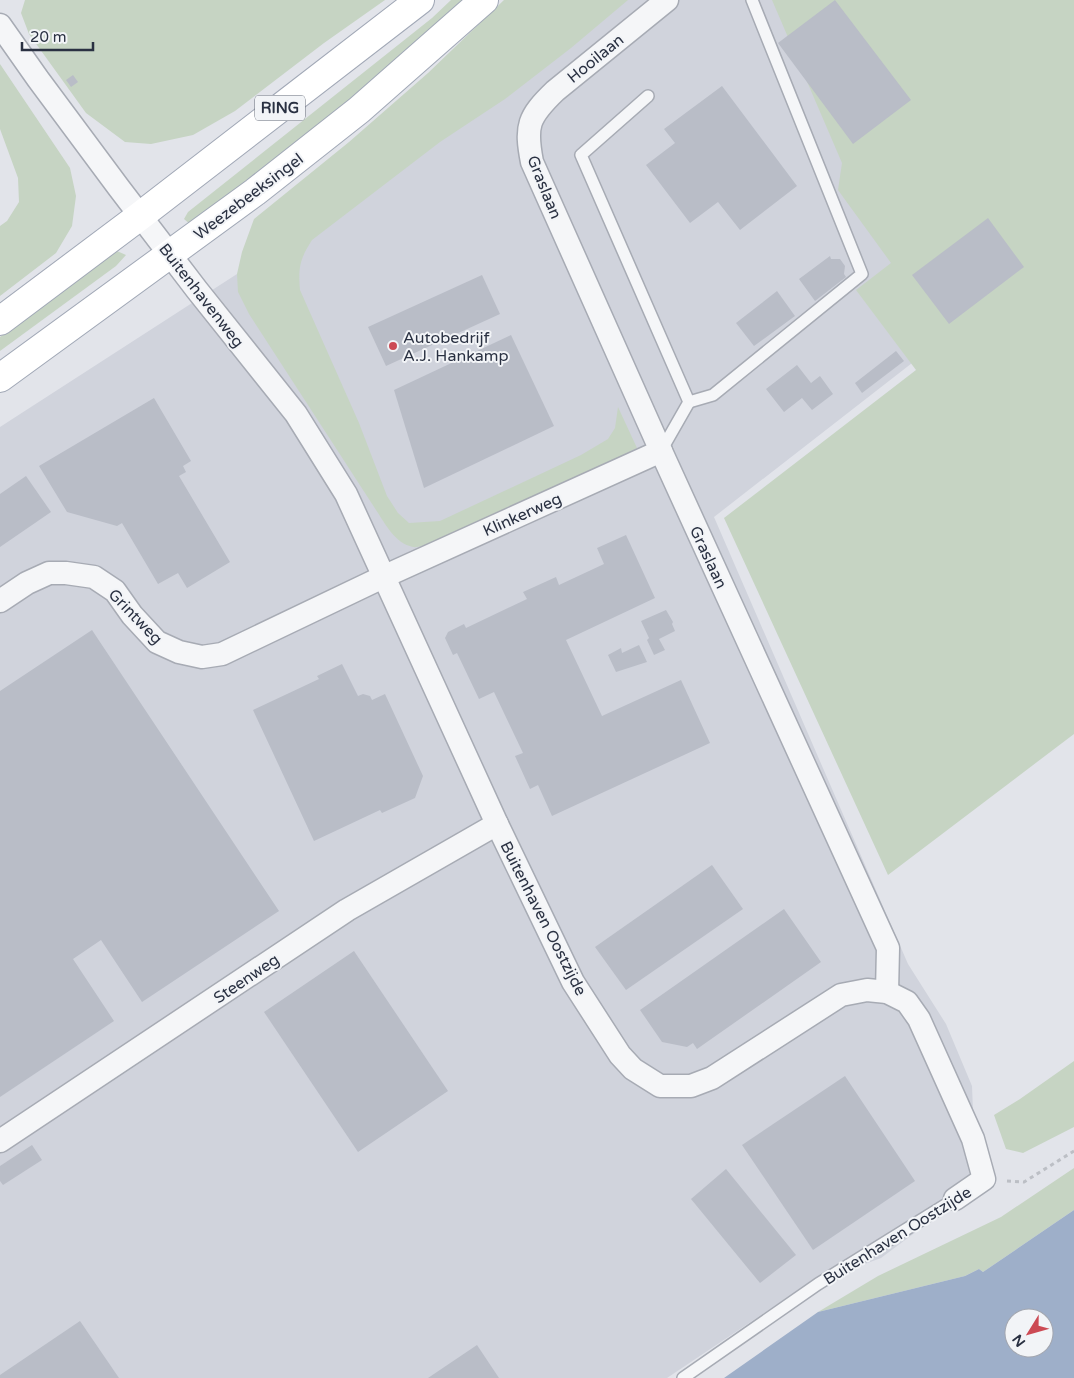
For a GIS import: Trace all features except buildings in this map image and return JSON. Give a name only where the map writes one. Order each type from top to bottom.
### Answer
[{"type":"main road","name":"RING","points":[[0,321],[140,216],[420,0]]},
{"type":"main road","name":"Weezebeeksingel","points":[[0,378],[262,186],[359,110],[484,0]]},
{"type":"street","name":"Hooilaan","points":[[530,122],[540,105],[555,91],[667,0]]},
{"type":"street","name":"Buitenhavenweg","points":[[0,25],[38,80],[140,216],[296,414],[346,494],[383,577]]},
{"type":"street","name":"Graslaan","points":[[530,122],[528,141],[532,162],[661,451],[888,948],[887,992]]},
{"type":"street","name":"Klinkerweg","points":[[383,577],[661,451]]},
{"type":"street","name":"Grintweg","points":[[0,601],[27,583],[49,573],[66,573],[94,577],[114,591],[132,615],[157,642],[179,652],[202,657],[222,654],[383,577]]},
{"type":"street","name":"Buitenhaven Oostzijde","points":[[383,577],[497,824],[574,982],[620,1055],[633,1069],[660,1086],[691,1086],[712,1078],[841,995],[867,990],[887,992],[907,1002],[919,1019],[972,1139],[984,1178],[955,1199]]},
{"type":"street","name":"Steenweg","points":[[0,1141],[348,910],[497,824]]},
{"type":"lane","points":[[661,451],[689,402],[713,395],[862,274],[752,0]]},
{"type":"lane","points":[[648,96],[582,155],[689,402]]},
{"type":"lane","name":"Buitenhaven Oostzijde","points":[[683,1378],[818,1284],[955,1199]]},
{"type":"path","points":[[984,1178],[1024,1182],[1074,1151]]},
{"type":"shaded area","points":[[619,0],[838,0],[1002,293],[714,517],[908,964],[946,1024],[972,1086],[976,1187],[881,1258],[803,1287],[667,1378],[0,1378],[0,427],[237,274]]},
{"type":"green space","points":[[25,0],[385,0],[324,43],[235,111],[193,135],[151,144],[125,142],[86,113],[29,34],[21,13]]},
{"type":"green space","points":[[451,0],[464,0],[323,125],[191,225],[184,219],[188,212],[432,18]]},
{"type":"green space","points":[[504,0],[628,0],[571,48],[505,99],[440,142],[312,240],[301,264],[299,275],[300,290],[359,423],[387,496],[398,513],[409,523],[440,521],[581,455],[608,439],[615,428],[618,407],[637,448],[484,521],[427,545],[413,547],[401,542],[387,527],[249,314],[238,292],[237,274],[242,252],[254,219],[349,142],[428,73]]},
{"type":"green space","points":[[772,0],[1074,0],[1074,734],[888,875],[724,518],[916,370],[856,290],[891,263],[838,190],[842,163]]},
{"type":"green space","points":[[0,64],[70,168],[76,196],[72,226],[56,253],[0,296],[0,226],[7,221],[19,202],[18,178],[0,129]]},
{"type":"green space","points":[[117,251],[126,255],[116,266],[0,351],[0,337]]},
{"type":"green space","points":[[1074,1061],[1074,1127],[1023,1153],[1006,1149],[994,1115]]},
{"type":"green space","points":[[1074,1168],[1074,1210],[983,1272],[979,1269],[965,1276],[818,1312],[878,1276],[1001,1217]]},
{"type":"water","points":[[1074,1210],[1074,1378],[724,1378],[818,1312],[965,1276],[979,1269],[983,1272]]},
{"type":"place","name":"Autobedrijf A.J. Hankamp","points":[[393,346]]}]
